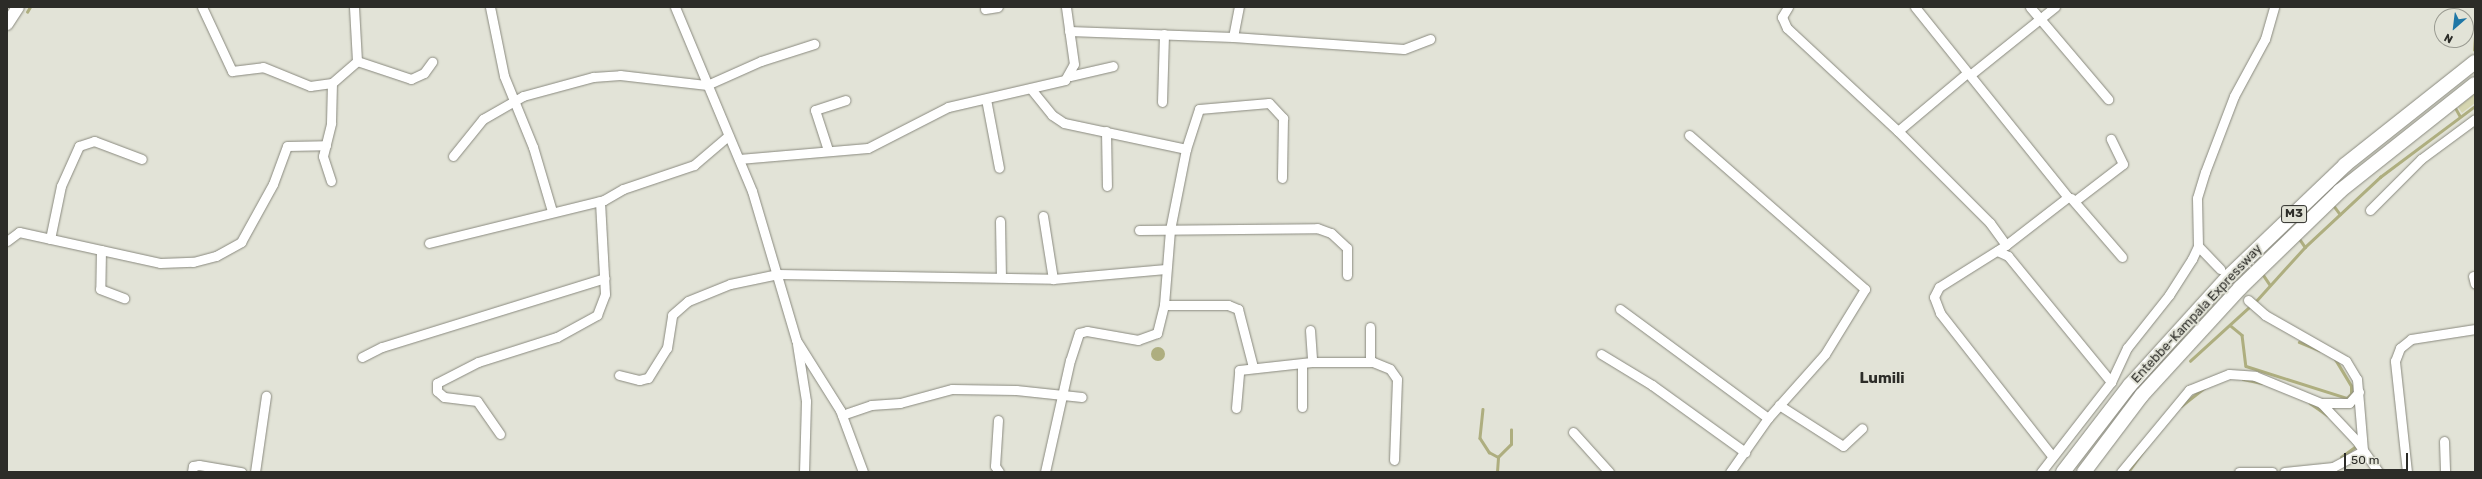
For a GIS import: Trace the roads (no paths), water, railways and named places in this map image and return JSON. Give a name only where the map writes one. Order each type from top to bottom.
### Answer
[{"type":"highway","name":"Entebbe-Kampala Expressway","points":[[2063,472],[2130,385],[2228,277],[2345,165],[2475,62]]},
{"type":"highway","name":"Entebbe-Kampala Expressway","points":[[2084,472],[2147,389],[2245,282],[2340,191],[2475,84]]},
{"type":"main road","points":[[7,24],[18,7]]},
{"type":"street","points":[[202,7],[232,71],[263,67],[310,86],[332,83],[357,61]]},
{"type":"street","points":[[354,7],[357,61]]},
{"type":"street","points":[[490,7],[504,76],[514,99],[552,211]]},
{"type":"street","points":[[675,7],[728,136],[739,159],[778,274],[796,340],[806,401],[804,472]]},
{"type":"street","points":[[985,9],[998,7]]},
{"type":"street","points":[[1066,7],[1074,64],[1070,76]]},
{"type":"street","points":[[1233,37],[1239,7]]},
{"type":"street","points":[[1788,7],[1782,17],[1787,28],[1898,131],[1990,223],[2006,245]]},
{"type":"street","points":[[1915,7],[1968,74],[2122,257]]},
{"type":"street","points":[[2030,7],[2108,99]]},
{"type":"street","points":[[1898,131],[1968,74],[2055,7]]},
{"type":"street","points":[[2041,472],[2111,382],[2127,348],[2169,295],[2198,246],[2197,198],[2205,172],[2234,96],[2265,39],[2274,7]]},
{"type":"street","points":[[1069,31],[1233,37],[1404,50],[1430,39]]},
{"type":"street","points":[[1162,102],[1164,34]]},
{"type":"street","points":[[453,156],[468,133],[514,99],[593,77],[620,75],[707,85],[761,62],[814,44]]},
{"type":"street","points":[[357,61],[411,79],[424,73],[432,62]]},
{"type":"street","points":[[739,159],[875,146],[927,115],[986,99],[1031,89],[1070,76],[1114,66]]},
{"type":"street","points":[[331,180],[324,164],[326,145],[331,123],[332,83]]},
{"type":"street","points":[[1031,89],[1058,120],[1186,149]]},
{"type":"street","points":[[986,99],[999,168]]},
{"type":"street","points":[[828,150],[815,110],[845,100]]},
{"type":"street","points":[[1045,472],[1062,396],[1079,333],[1088,331],[1124,340],[1146,339],[1157,333],[1164,305],[1170,230],[1186,149],[1199,109],[1269,103],[1283,118],[1282,178]]},
{"type":"street","points":[[2370,210],[2421,159],[2475,119]]},
{"type":"street","points":[[1106,131],[1107,186]]},
{"type":"street","points":[[1689,135],[1864,290],[1825,354],[1768,418],[1730,472]]},
{"type":"street","points":[[429,243],[552,211],[600,201],[623,189],[694,165],[728,136]]},
{"type":"street","points":[[2052,456],[1934,303],[1939,287],[2006,245],[2123,164],[2111,139]]},
{"type":"street","points":[[50,239],[63,179],[79,146],[94,141],[142,160]]},
{"type":"street","points":[[7,241],[18,232],[100,250],[180,264],[224,253],[241,242],[249,230],[282,164],[287,146],[326,145]]},
{"type":"street","points":[[500,434],[477,401],[444,397],[437,391],[437,383],[478,362],[557,337],[588,322],[602,303],[605,278],[600,201]]},
{"type":"street","points":[[1043,216],[1053,279]]},
{"type":"street","points":[[1000,221],[1001,276]]},
{"type":"street","points":[[1139,230],[1317,228],[1331,233],[1347,248],[1347,275]]},
{"type":"street","points":[[2198,246],[2220,269]]},
{"type":"street","points":[[100,250],[100,289],[124,298]]},
{"type":"street","points":[[1997,251],[2008,256],[2111,382]]},
{"type":"street","points":[[619,375],[639,380],[648,378],[667,348],[672,315],[688,301],[730,284],[778,274],[1001,276],[1053,279],[1166,270]]},
{"type":"street","points":[[362,357],[382,347],[605,278]]},
{"type":"street","points":[[2248,300],[2265,315],[2346,361],[2357,379],[2363,451]]},
{"type":"street","points":[[1164,305],[1228,305],[1238,309],[1242,312],[1253,367]]},
{"type":"street","points":[[1620,309],[1768,418]]},
{"type":"street","points":[[1370,327],[1370,361]]},
{"type":"street","points":[[2407,472],[2395,361],[2400,348],[2411,339],[2475,329]]},
{"type":"street","points":[[1310,330],[1312,362]]},
{"type":"street","points":[[796,340],[842,415],[863,472]]},
{"type":"street","points":[[1601,354],[1652,385],[1745,452]]},
{"type":"street","points":[[1236,408],[1237,373],[1253,367],[1312,362],[1370,361],[1390,369],[1398,379],[1394,460]]},
{"type":"street","points":[[1302,364],[1302,407]]},
{"type":"street","points":[[2121,472],[2178,400],[2189,390],[2216,378],[2255,376],[2321,403],[2349,404],[2359,392]]},
{"type":"street","points":[[842,415],[871,405],[900,403],[952,389],[1016,390],[1082,397]]},
{"type":"street","points":[[255,472],[266,396]]},
{"type":"street","points":[[2321,403],[2363,451],[2378,472]]},
{"type":"street","points":[[1779,405],[1838,444],[1846,445],[1862,428]]},
{"type":"street","points":[[998,420],[995,466],[999,472]]},
{"type":"street","points":[[1573,432],[1609,472]]},
{"type":"street","points":[[2444,441],[2445,472]]},
{"type":"street","points":[[2284,472],[2333,467],[2363,451]]},
{"type":"street","points":[[192,472],[193,466],[199,465],[241,472]]},
{"type":"street","points":[[2239,472],[2272,472]]},
{"type":"waterway","points":[[27,12],[30,7]]},
{"type":"waterway","points":[[2474,50],[2475,35]]},
{"type":"waterway","points":[[2256,301],[2305,247],[2380,177],[2475,106]]},
{"type":"waterway","points":[[2455,107],[2460,116]]},
{"type":"waterway","points":[[2334,206],[2340,214]]},
{"type":"waterway","points":[[2299,238],[2305,247]]},
{"type":"waterway","points":[[2262,273],[2270,285]]},
{"type":"waterway","points":[[2190,361],[2248,308]]},
{"type":"waterway","points":[[2231,326],[2242,335],[2246,366],[2347,398],[2351,394],[2351,386],[2335,359]]},
{"type":"waterway","points":[[2299,342],[2319,350]]},
{"type":"waterway","points":[[2243,379],[2262,383]]},
{"type":"waterway","points":[[2181,406],[2204,388]]},
{"type":"waterway","points":[[2310,403],[2327,415]]},
{"type":"waterway","points":[[1483,409],[1480,438],[1489,452],[1498,457]]},
{"type":"waterway","points":[[1497,472],[1498,457],[1511,444],[1511,430]]},
{"type":"waterway","points":[[2128,472],[2153,437]]},
{"type":"waterway","points":[[2341,457],[2356,446]]},
{"type":"district","name":"Lumili","points":[[1882,379]]}]
